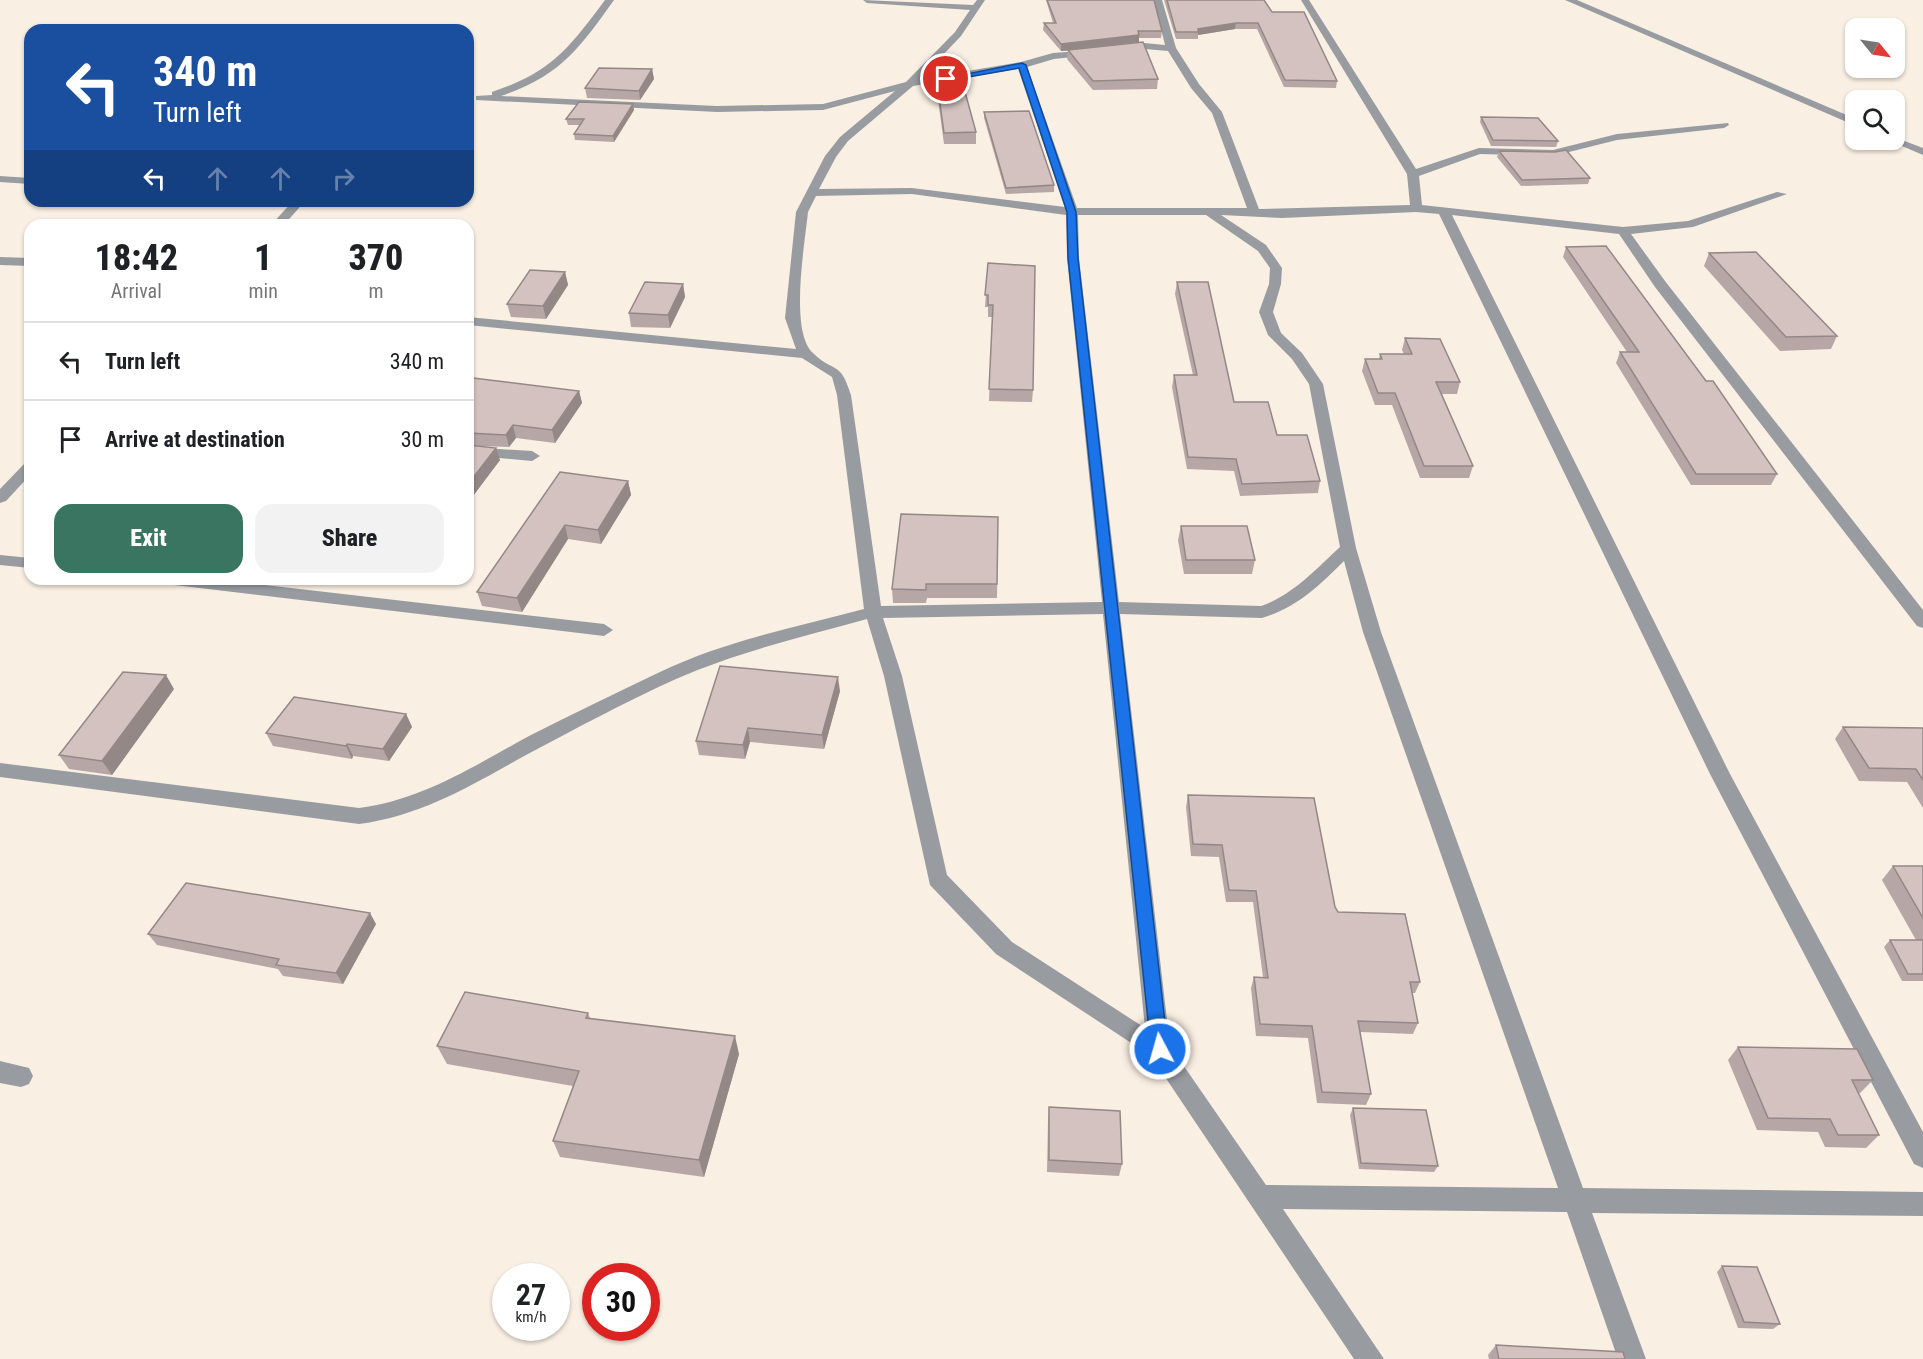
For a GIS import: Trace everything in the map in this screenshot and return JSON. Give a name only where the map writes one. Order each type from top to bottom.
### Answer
[{"type":"street","points":[[474,100],[515,88],[550,72],[563,61],[610,0]]},
{"type":"street","points":[[867,0],[978,4]]},
{"type":"street","points":[[1158,0],[1171,48],[1195,86],[1217,112],[1255,213]]},
{"type":"street","points":[[1305,0],[1413,174],[1416,208]]},
{"type":"street","points":[[1569,0],[1845,118]]},
{"type":"street","points":[[805,354],[792,318],[792,292],[802,213],[831,156],[844,139],[910,84],[958,34],[978,4]]},
{"type":"street","points":[[480,98],[608,105],[777,110],[823,107],[910,84],[1022,65],[1053,56],[1134,45],[1171,48]]},
{"type":"street","points":[[1022,65],[1072,212],[1073,258],[1160,1049]]},
{"type":"street","points":[[1413,174],[1479,151],[1553,153],[1617,137],[1724,125]]},
{"type":"street","points":[[1905,145],[1923,153]]},
{"type":"street","points":[[0,179],[24,181]]},
{"type":"street","points":[[813,193],[922,192],[1072,212],[1255,213],[1416,208],[1623,231],[1689,224],[1781,194]]},
{"type":"street","points":[[282,219],[294,207]]},
{"type":"street","points":[[1443,210],[1720,774],[1923,1156]]},
{"type":"street","points":[[1208,211],[1262,248],[1276,268],[1275,284],[1266,312],[1275,335],[1297,356],[1316,384],[1348,548],[1372,632],[1632,1359]]},
{"type":"street","points":[[1623,231],[1660,284],[1923,622]]},
{"type":"street","points":[[0,261],[24,262]]},
{"type":"street","points":[[474,322],[805,354],[838,375],[844,394],[873,612],[893,676],[937,879],[1004,948],[1160,1049],[1258,1197],[1371,1359]]},
{"type":"street","points":[[474,451],[532,456]]},
{"type":"street","points":[[0,498],[24,472]]},
{"type":"street","points":[[0,770],[359,816],[390,812],[429,799],[548,735],[669,675],[716,656],[873,612],[1111,608],[1262,612],[1276,608],[1297,595],[1348,548]]},
{"type":"street","points":[[0,560],[24,562]]},
{"type":"street","points":[[218,585],[604,630]]},
{"type":"street","points":[[1258,1197],[1923,1204]]},
{"type":"building","points":[[1047,0],[1154,0],[1162,31],[1138,31],[1139,35],[1061,44],[1044,23],[1056,23]]},
{"type":"building","points":[[1167,0],[1264,0],[1272,12],[1304,12],[1337,81],[1285,80],[1258,23],[1236,23],[1198,29],[1198,32],[1176,32]]},
{"type":"building","points":[[1143,42],[1158,79],[1093,81],[1068,50]]},
{"type":"building","points":[[599,68],[652,69],[639,91],[585,88]]},
{"type":"building","points":[[959,70],[976,132],[944,133],[936,74]]},
{"type":"building","points":[[579,102],[633,104],[613,136],[574,134],[584,119],[566,119]]},
{"type":"building","points":[[1029,111],[1054,185],[1006,188],[984,112]]},
{"type":"building","points":[[1481,117],[1538,118],[1558,141],[1493,140]]},
{"type":"building","points":[[1566,150],[1590,178],[1522,180],[1499,151],[1555,152]]},
{"type":"building","points":[[1606,246],[1706,381],[1713,381],[1777,474],[1696,474],[1620,352],[1639,352],[1566,247]]},
{"type":"building","points":[[1756,252],[1837,336],[1786,337],[1709,253]]},
{"type":"building","points":[[988,263],[1035,266],[1033,390],[989,389],[993,305],[988,305],[988,295],[985,295]]},
{"type":"building","points":[[530,270],[565,272],[543,306],[507,304]]},
{"type":"building","points":[[645,282],[683,284],[668,315],[629,313]]},
{"type":"building","points":[[1177,282],[1208,282],[1234,402],[1268,402],[1277,435],[1307,435],[1320,481],[1242,484],[1236,459],[1188,457],[1174,375],[1197,375]]},
{"type":"building","points":[[1405,338],[1440,339],[1460,382],[1436,382],[1473,466],[1424,466],[1395,393],[1378,393],[1365,359],[1382,359],[1380,354],[1412,354]]},
{"type":"building","points":[[474,378],[579,391],[552,430],[513,425],[506,435],[474,433]]},
{"type":"building","points":[[474,446],[496,448],[474,477]]},
{"type":"building","points":[[560,472],[628,481],[598,530],[565,525],[517,598],[477,592]]},
{"type":"building","points":[[901,514],[998,517],[997,584],[926,584],[926,590],[892,589]]},
{"type":"building","points":[[1181,526],[1247,526],[1255,560],[1186,560]]},
{"type":"building","points":[[720,666],[838,677],[822,735],[748,728],[743,745],[696,741]]},
{"type":"building","points":[[123,672],[166,675],[102,761],[59,755]]},
{"type":"building","points":[[294,697],[406,714],[383,749],[347,744],[346,746],[266,733]]},
{"type":"building","points":[[1843,727],[1923,728],[1923,780],[1916,769],[1869,768]]},
{"type":"building","points":[[1188,795],[1314,798],[1335,907],[1338,912],[1405,914],[1420,982],[1410,982],[1418,1023],[1358,1021],[1371,1094],[1322,1092],[1312,1026],[1260,1024],[1254,977],[1268,978],[1256,891],[1229,890],[1222,845],[1193,844]]},
{"type":"building","points":[[1893,866],[1923,866],[1923,918]]},
{"type":"building","points":[[186,883],[370,913],[336,973],[276,965],[279,959],[148,934]]},
{"type":"building","points":[[1890,940],[1923,940],[1923,974],[1908,974]]},
{"type":"building","points":[[465,992],[588,1013],[586,1018],[735,1036],[699,1160],[553,1141],[579,1071],[437,1046]]},
{"type":"building","points":[[1738,1047],[1857,1049],[1873,1080],[1852,1080],[1879,1135],[1838,1135],[1830,1119],[1768,1118]]},
{"type":"building","points":[[1049,1107],[1120,1111],[1122,1164],[1049,1160]]},
{"type":"building","points":[[1353,1108],[1426,1110],[1438,1166],[1361,1163]]},
{"type":"building","points":[[1722,1266],[1757,1267],[1780,1324],[1744,1322]]},
{"type":"building","points":[[1496,1345],[1623,1352],[1625,1359],[1499,1359]]},
{"type":"route","points":[[946,79],[1022,65],[1072,212],[1073,258],[1160,1049]]}]
